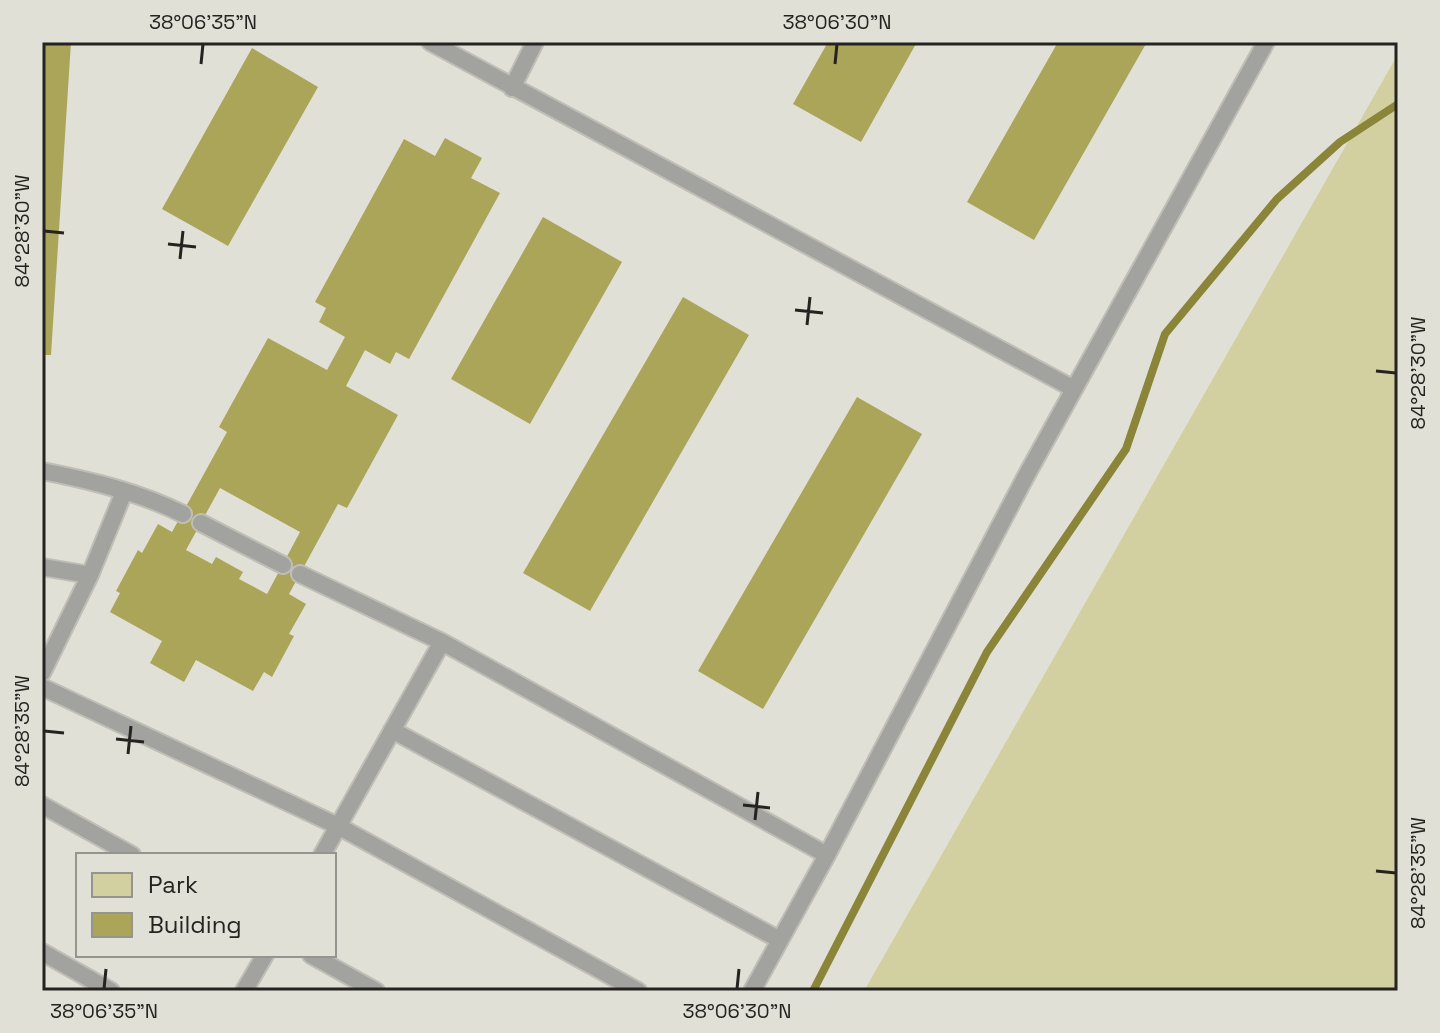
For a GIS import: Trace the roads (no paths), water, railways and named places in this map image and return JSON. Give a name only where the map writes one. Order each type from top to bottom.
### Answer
[{"type":"lane","points":[[430,42],[1074,389]]},
{"type":"lane","points":[[512,88],[535,42]]},
{"type":"lane","points":[[752,991],[1074,389],[1266,42]]},
{"type":"lane","points":[[42,471],[80,478],[163,504],[183,514]]},
{"type":"lane","points":[[42,673],[90,575],[124,492]]},
{"type":"lane","points":[[201,523],[283,565]]},
{"type":"lane","points":[[42,567],[90,575]]},
{"type":"lane","points":[[300,574],[442,642],[827,855]]},
{"type":"lane","points":[[323,853],[442,642]]},
{"type":"lane","points":[[42,687],[338,826],[638,991]]},
{"type":"lane","points":[[392,730],[780,940]]},
{"type":"lane","points":[[42,805],[128,853]]},
{"type":"lane","points":[[42,952],[111,991]]},
{"type":"lane","points":[[244,991],[264,957]]},
{"type":"lane","points":[[315,957],[376,991]]},
{"type":"waterway","points":[[813,991],[987,652],[1126,449],[1165,334],[1277,199],[1340,142],[1398,104]]}]
